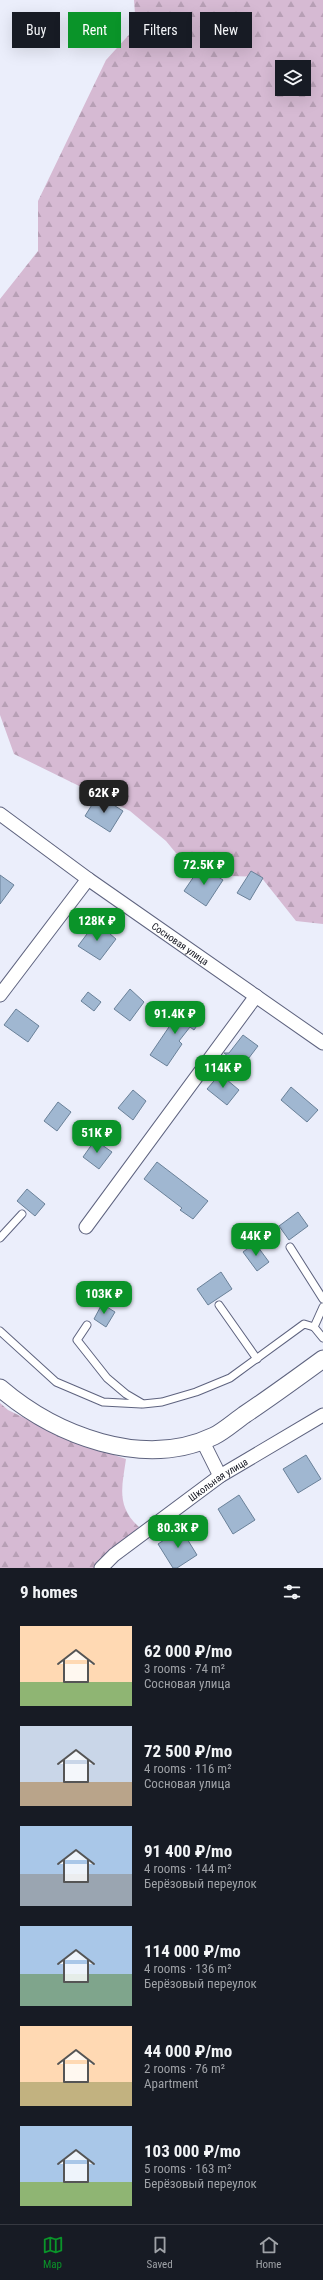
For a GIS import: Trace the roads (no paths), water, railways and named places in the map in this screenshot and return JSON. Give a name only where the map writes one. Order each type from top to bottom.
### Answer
[{"type":"street","name":"Сосновая улица","points":[[0,814],[88,879],[323,1043]]},
{"type":"street","points":[[0,995],[88,879]]},
{"type":"street","points":[[86,1227],[256,996]]},
{"type":"street","points":[[0,1388],[20,1404],[48,1422],[93,1440],[140,1450],[184,1445],[214,1436],[323,1359]]},
{"type":"street","name":"Школьная улица","points":[[101,1568],[114,1555],[220,1476],[323,1415]]},
{"type":"street","points":[[202,1440],[220,1476]]},
{"type":"lane","points":[[0,1238],[22,1214]]},
{"type":"lane","points":[[290,1247],[323,1299]]},
{"type":"lane","points":[[219,1305],[257,1359]]},
{"type":"lane","points":[[314,1327],[323,1307]]},
{"type":"lane","points":[[0,1331],[56,1382],[103,1402],[143,1404],[162,1402],[196,1392],[230,1378],[304,1324],[314,1327],[323,1338]]},
{"type":"lane","points":[[87,1325],[78,1340],[92,1361],[126,1394],[143,1404]]}]
